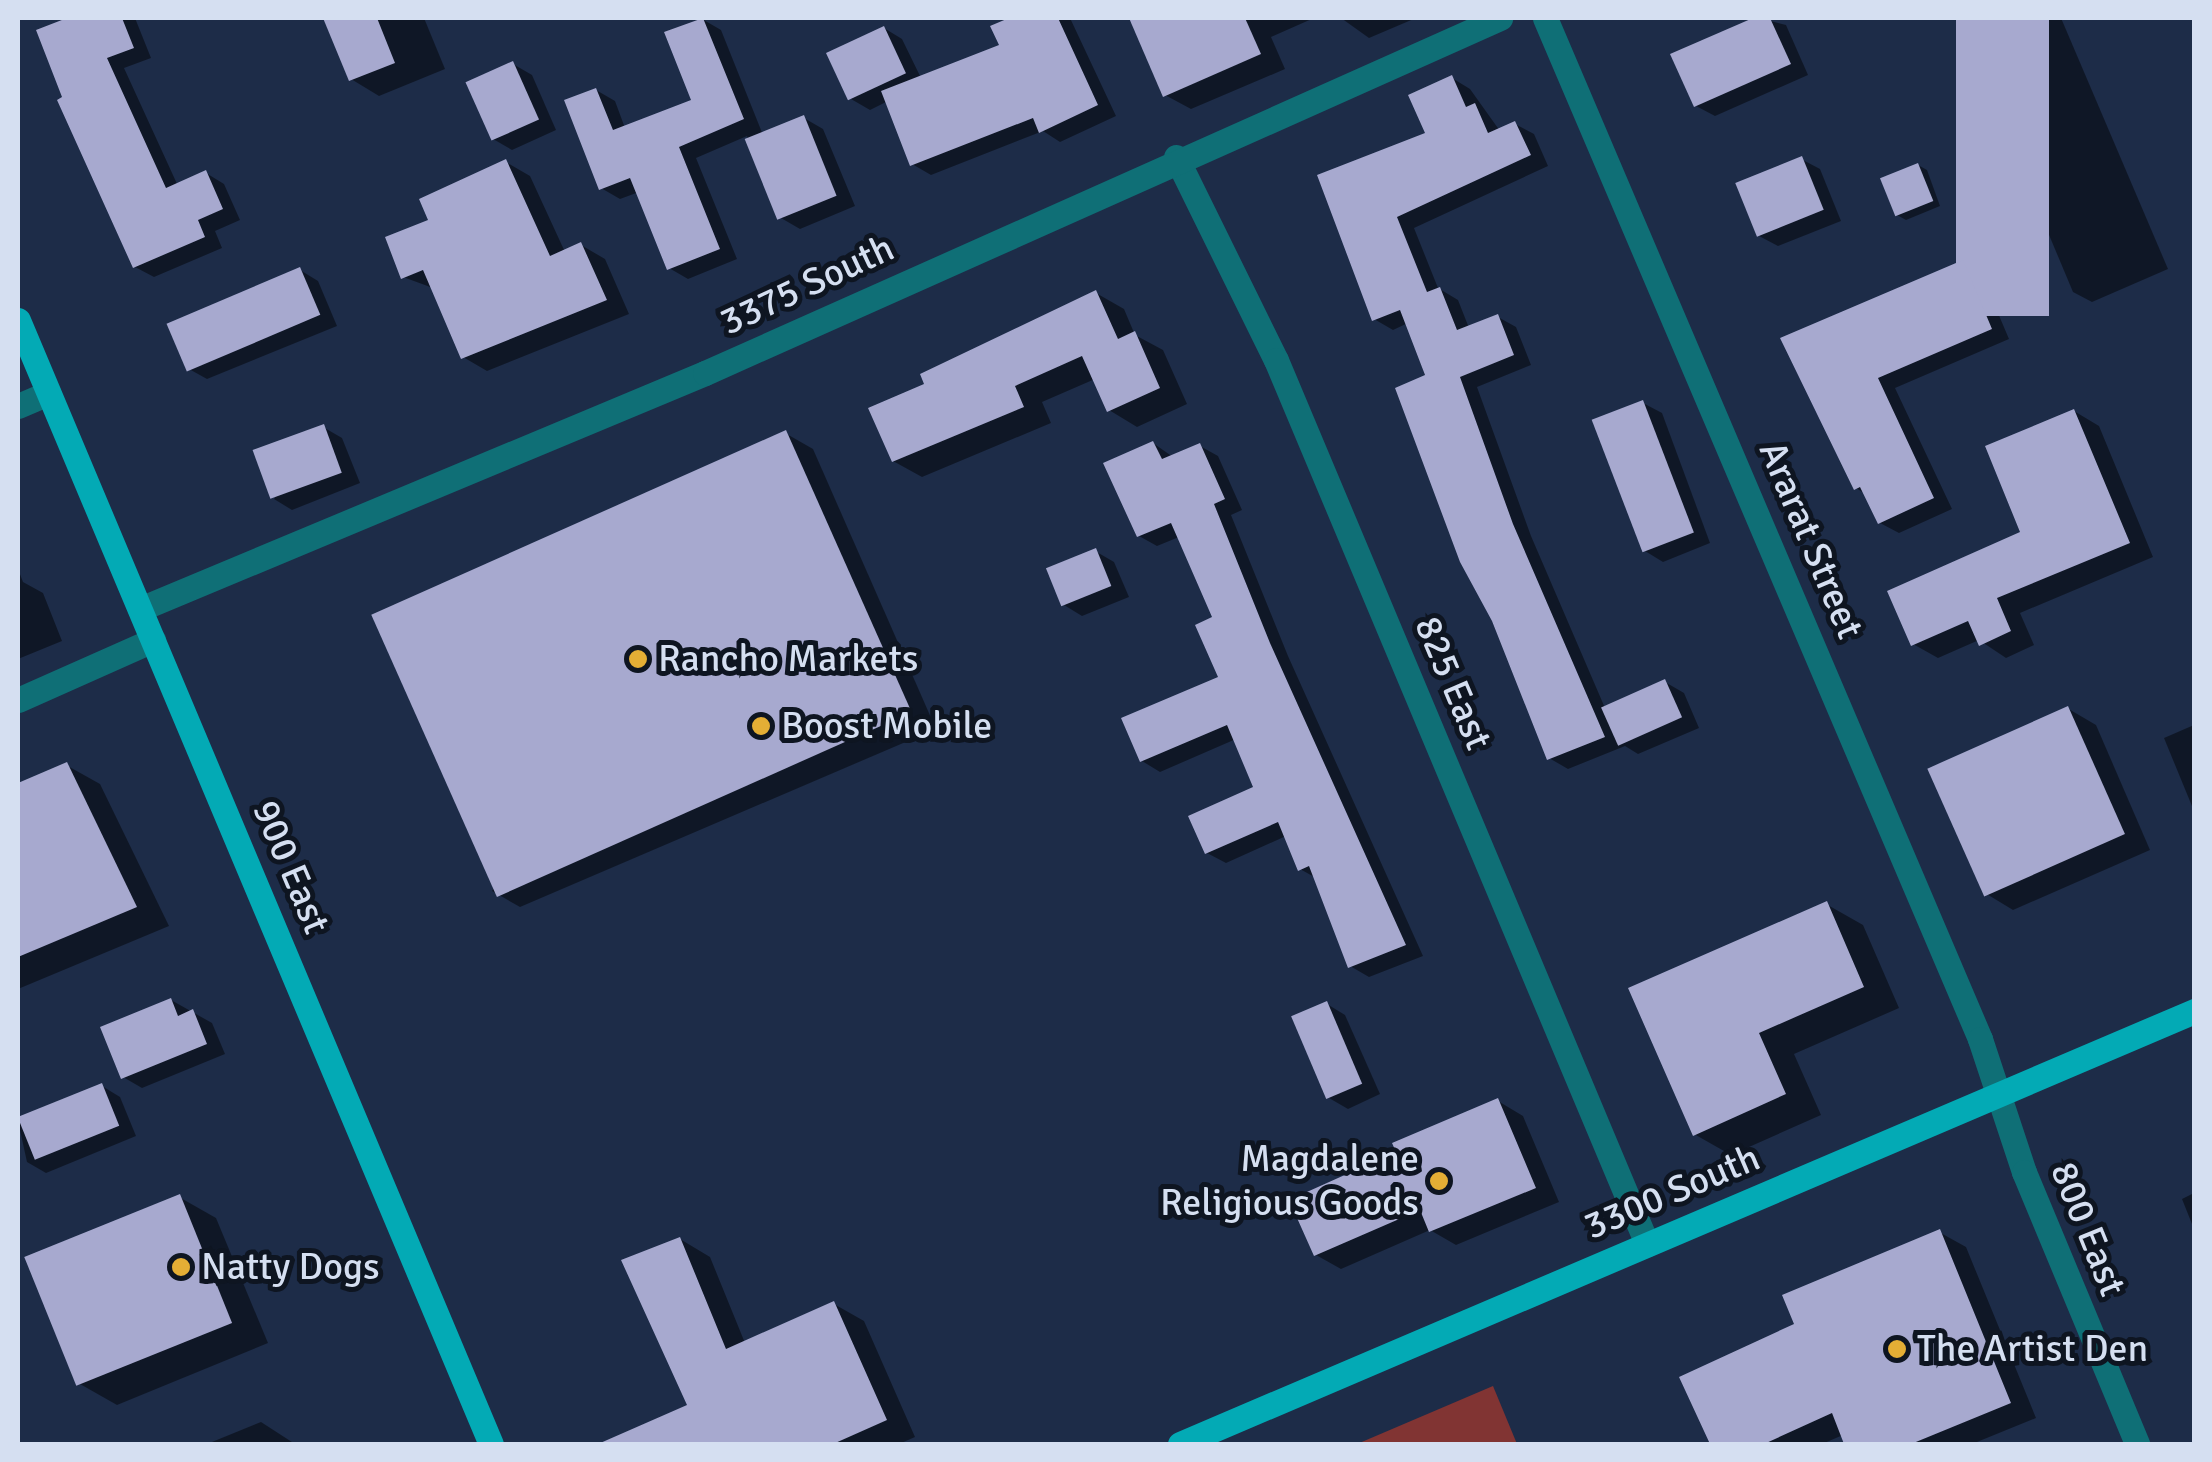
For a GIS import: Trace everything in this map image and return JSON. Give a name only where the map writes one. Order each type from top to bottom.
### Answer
[{"type":"main road","name":"900 East","points":[[18,320],[491,1444]]},
{"type":"main road","name":"3300 South","points":[[1180,1444],[2194,1010]]},
{"type":"street","name":"3375 South","points":[[140,609],[705,373],[1176,157],[1500,18]]},
{"type":"street","name":"Ararat Street","points":[[1544,18],[1980,1039],[1995,1096]]},
{"type":"street","name":"825 East","points":[[1176,157],[1276,360],[1647,1244]]},
{"type":"street","points":[[18,406],[48,393]]},
{"type":"street","points":[[18,700],[153,640]]},
{"type":"street","name":"800 East","points":[[1995,1096],[2138,1444]]},
{"type":"shaded area","points":[[1493,1386],[1517,1444],[1357,1444]]},
{"type":"building","points":[[67,18],[122,18],[134,48],[107,58],[166,188],[206,170],[223,209],[198,220],[205,237],[133,268],[57,100],[62,97],[36,30]]},
{"type":"building","points":[[323,18],[377,18],[395,63],[349,81]]},
{"type":"building","points":[[703,18],[744,119],[679,147],[720,249],[667,270],[630,178],[599,190],[564,100],[596,88],[613,130],[691,100],[664,32]]},
{"type":"building","points":[[1009,18],[1058,18],[1098,105],[1039,133],[1033,118],[910,166],[881,91],[999,45],[990,26]]},
{"type":"building","points":[[1129,18],[1245,18],[1261,54],[1163,97]]},
{"type":"building","points":[[1753,18],[1770,18],[1791,64],[1694,107],[1670,54]]},
{"type":"building","points":[[1956,18],[2049,18],[2049,316],[1956,316]]},
{"type":"building","points":[[884,26],[906,73],[848,100],[826,53]]},
{"type":"building","points":[[513,61],[539,119],[492,141],[465,82]]},
{"type":"building","points":[[1452,75],[1466,107],[1475,103],[1488,133],[1515,121],[1531,155],[1397,217],[1427,292],[1440,287],[1457,330],[1498,314],[1514,355],[1460,377],[1513,524],[1605,737],[1547,760],[1492,621],[1460,562],[1395,388],[1425,375],[1400,310],[1372,321],[1317,175],[1425,133],[1408,95]]},
{"type":"building","points":[[804,115],[837,196],[777,220],[745,139]]},
{"type":"building","points":[[1802,156],[1824,210],[1757,237],[1735,183]]},
{"type":"building","points":[[506,159],[550,256],[581,242],[607,300],[461,359],[423,270],[401,279],[385,237],[428,220],[419,199]]},
{"type":"building","points":[[1918,163],[1933,201],[1895,216],[1880,178]]},
{"type":"building","points":[[1963,260],[1992,329],[1878,378],[1934,498],[1878,524],[1860,487],[1854,490],[1780,338]]},
{"type":"building","points":[[300,267],[320,315],[187,372],[167,324]]},
{"type":"building","points":[[1096,290],[1118,339],[1135,331],[1160,388],[1107,412],[1082,356],[1015,386],[1024,407],[892,462],[868,408],[924,384],[920,374]]},
{"type":"building","points":[[1643,400],[1694,533],[1643,552],[1592,420]]},
{"type":"building","points":[[2074,409],[2130,543],[1997,598],[2011,631],[1979,646],[1968,621],[1911,646],[1887,591],[2020,532],[1985,446]]},
{"type":"building","points":[[324,424],[342,473],[270,499],[253,450]]},
{"type":"building","name":"Rancho Markets","points":[[786,430],[912,712],[497,897],[371,615]]},
{"type":"building","points":[[1153,441],[1162,459],[1200,443],[1225,499],[1214,504],[1270,643],[1406,945],[1348,968],[1309,866],[1298,871],[1278,822],[1205,854],[1188,816],[1253,787],[1227,725],[1140,762],[1121,718],[1218,677],[1195,625],[1212,617],[1171,523],[1137,537],[1103,463]]},
{"type":"building","points":[[1096,548],[1111,586],[1061,606],[1046,568]]},
{"type":"building","points":[[1665,679],[1682,717],[1618,746],[1601,707]]},
{"type":"building","points":[[2068,706],[2125,834],[1984,897],[1927,769]]},
{"type":"building","points":[[67,762],[137,907],[18,957],[18,783]]},
{"type":"building","points":[[1827,901],[1864,987],[1759,1033],[1786,1094],[1693,1136],[1628,988]]},
{"type":"building","points":[[171,998],[178,1016],[193,1009],[207,1044],[121,1079],[100,1027]]},
{"type":"building","points":[[1327,1001],[1362,1084],[1326,1099],[1291,1016]]},
{"type":"building","points":[[102,1083],[119,1126],[35,1160],[18,1117]]},
{"type":"building","points":[[1498,1098],[1536,1188],[1429,1232],[1420,1210],[1314,1256],[1289,1200],[1396,1152],[1392,1143]]},
{"type":"building","points":[[180,1194],[232,1323],[76,1386],[24,1257]]},
{"type":"building","name":"The Artist Den","points":[[1940,1229],[2011,1403],[1911,1444],[1844,1444],[1832,1413],[1764,1444],[1710,1444],[1679,1377],[1794,1324],[1782,1295]]},
{"type":"building","points":[[680,1237],[726,1349],[834,1301],[887,1420],[833,1444],[598,1444],[687,1405],[621,1260]]},
{"type":"place","name":"Rancho Markets","points":[[638,659]]},
{"type":"place","name":"Boost Mobile","points":[[761,726]]},
{"type":"place","name":"Magdalene Religious Goods","points":[[1439,1181]]},
{"type":"place","name":"Natty Dogs","points":[[181,1267]]},
{"type":"place","name":"The Artist Den","points":[[1897,1349]]}]
